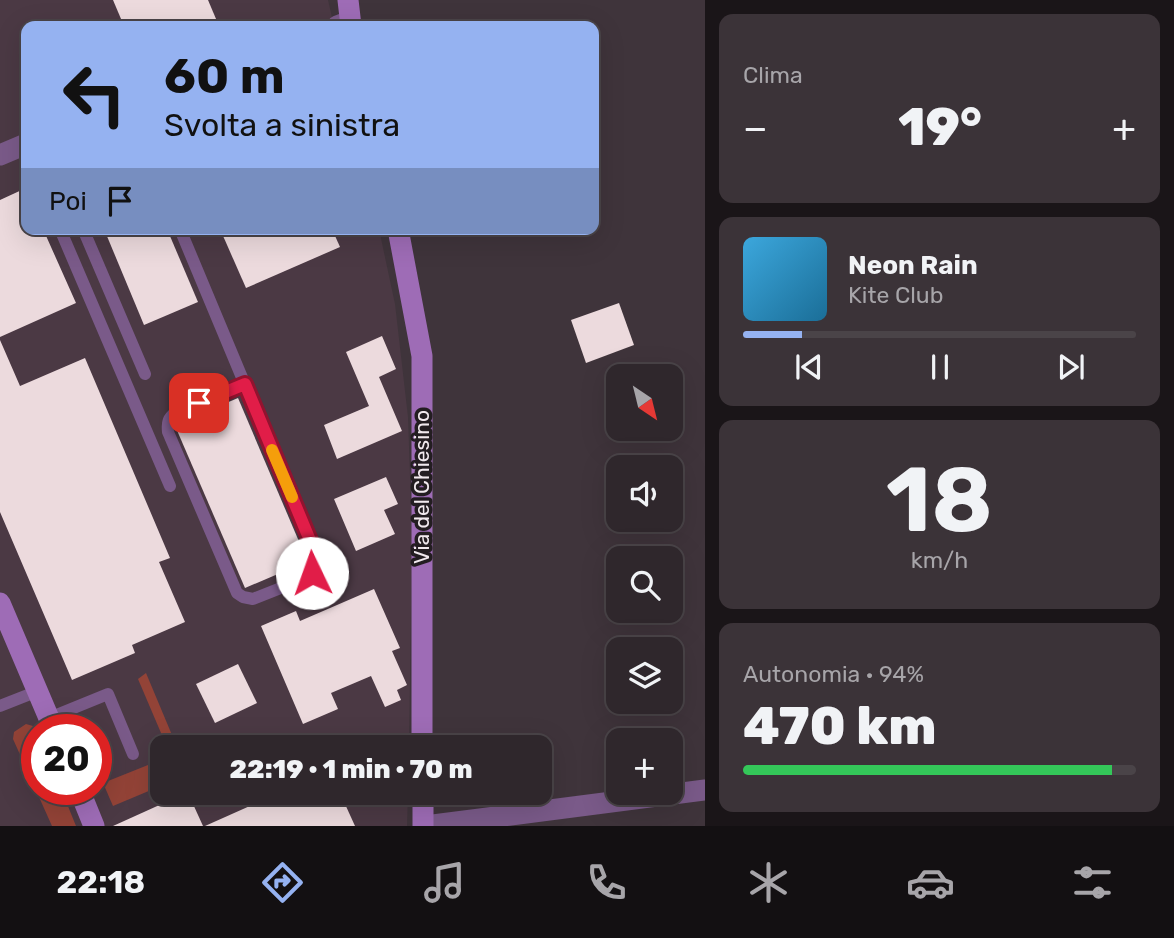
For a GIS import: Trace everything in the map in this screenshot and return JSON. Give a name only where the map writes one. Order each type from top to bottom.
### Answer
[{"type":"street","points":[[0,155],[21,148]]},
{"type":"street","name":"Via del Chiesino","points":[[399,235],[422,356],[422,735]]},
{"type":"street","points":[[0,603],[48,714]]},
{"type":"street","points":[[423,805],[424,826],[705,790]]},
{"type":"street","points":[[85,805],[94,826]]},
{"type":"lane","points":[[63,235],[170,486]]},
{"type":"lane","points":[[86,235],[145,373]]},
{"type":"lane","points":[[183,235],[245,384],[314,550],[316,562],[312,573],[306,578],[253,599],[237,593],[168,432],[167,424],[176,412],[245,384]]},
{"type":"lane","points":[[0,706],[38,691]]},
{"type":"lane","points":[[71,714],[108,694],[133,754]]},
{"type":"shaded area","points":[[0,0],[328,0],[333,21],[21,21],[21,235],[380,235],[395,304],[408,417],[412,535],[409,735],[150,735],[150,805],[408,805],[407,826],[0,826]]},
{"type":"shaded area","points":[[146,673],[172,735],[162,735],[138,679]]},
{"type":"shaded area","points":[[21,727],[21,757],[13,739],[14,732]]},
{"type":"shaded area","points":[[150,764],[150,790],[113,806],[112,779]]},
{"type":"shaded area","points":[[43,805],[67,805],[76,826],[52,826]]},
{"type":"building","points":[[113,0],[208,0],[217,21],[122,21]]},
{"type":"building","points":[[21,190],[21,235],[46,235],[76,303],[0,337],[0,200]]},
{"type":"building","points":[[106,235],[170,235],[198,302],[144,325]]},
{"type":"building","points":[[223,235],[335,235],[340,247],[246,288]]},
{"type":"building","points":[[619,303],[634,345],[586,363],[571,320]]},
{"type":"building","points":[[382,336],[396,369],[379,377],[402,431],[337,459],[324,425],[369,406],[346,352]]},
{"type":"building","points":[[0,340],[20,386],[85,358],[170,558],[159,562],[185,622],[132,645],[135,653],[72,680],[0,512]]},
{"type":"building","points":[[238,398],[306,558],[306,562],[245,588],[176,428],[177,424]]},
{"type":"building","points":[[386,477],[398,504],[384,510],[395,534],[356,551],[334,499]]},
{"type":"building","points":[[374,589],[400,648],[392,651],[407,685],[397,690],[401,700],[385,707],[371,676],[331,693],[338,709],[303,724],[261,626],[296,611],[300,621]]},
{"type":"building","points":[[238,664],[257,703],[215,723],[196,684]]},
{"type":"building","points":[[159,805],[193,805],[203,826],[113,826]]},
{"type":"building","points":[[252,805],[345,805],[355,826],[205,826]]},
{"type":"slow traffic","points":[[272,450],[292,497]]},
{"type":"route","points":[[199,403],[245,384],[314,550],[316,562],[312,573]]}]
